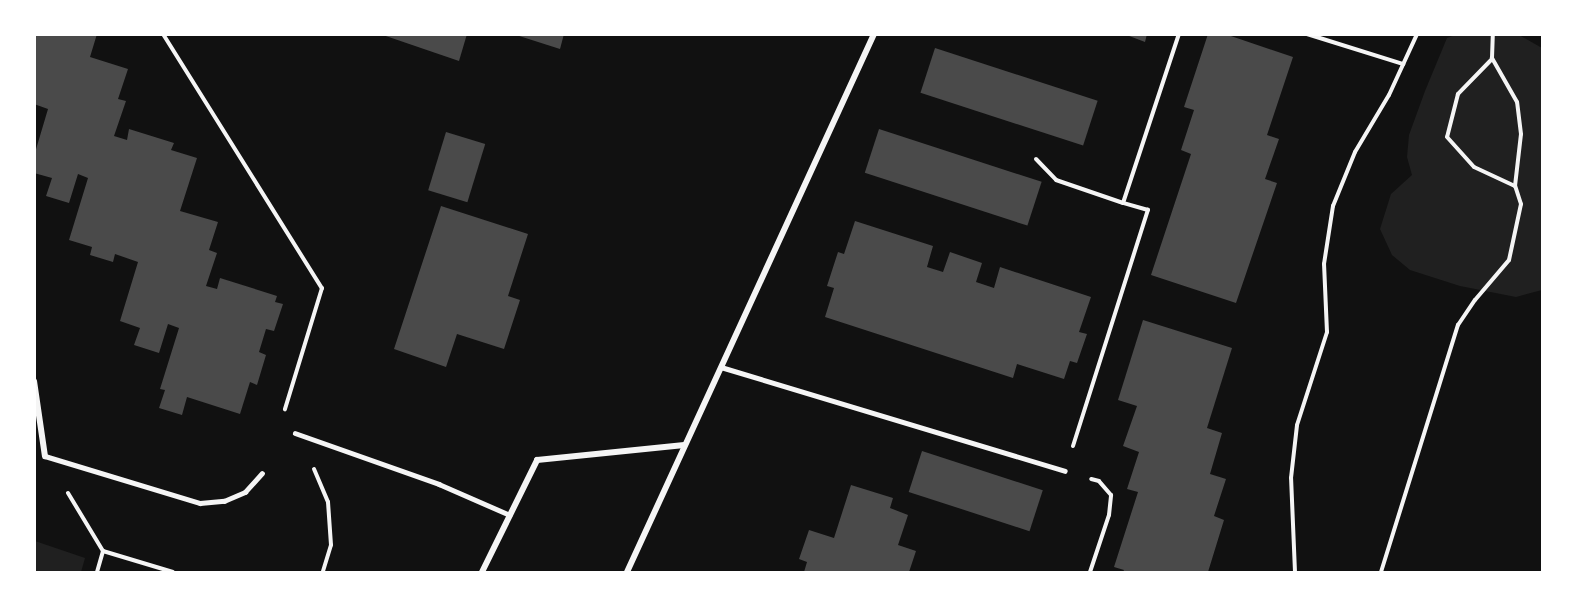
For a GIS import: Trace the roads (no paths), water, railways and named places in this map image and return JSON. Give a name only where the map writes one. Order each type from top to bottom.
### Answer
[{"type":"street","points":[[627,573],[874,34]]},
{"type":"street","points":[[34,381],[45,456]]},
{"type":"street","points":[[482,573],[537,460],[684,445]]},
{"type":"lane","points":[[721,367],[1065,471]]},
{"type":"lane","points":[[295,433],[439,484],[510,515]]},
{"type":"lane","points":[[45,456],[200,503],[224,501],[245,492],[262,473]]}]
